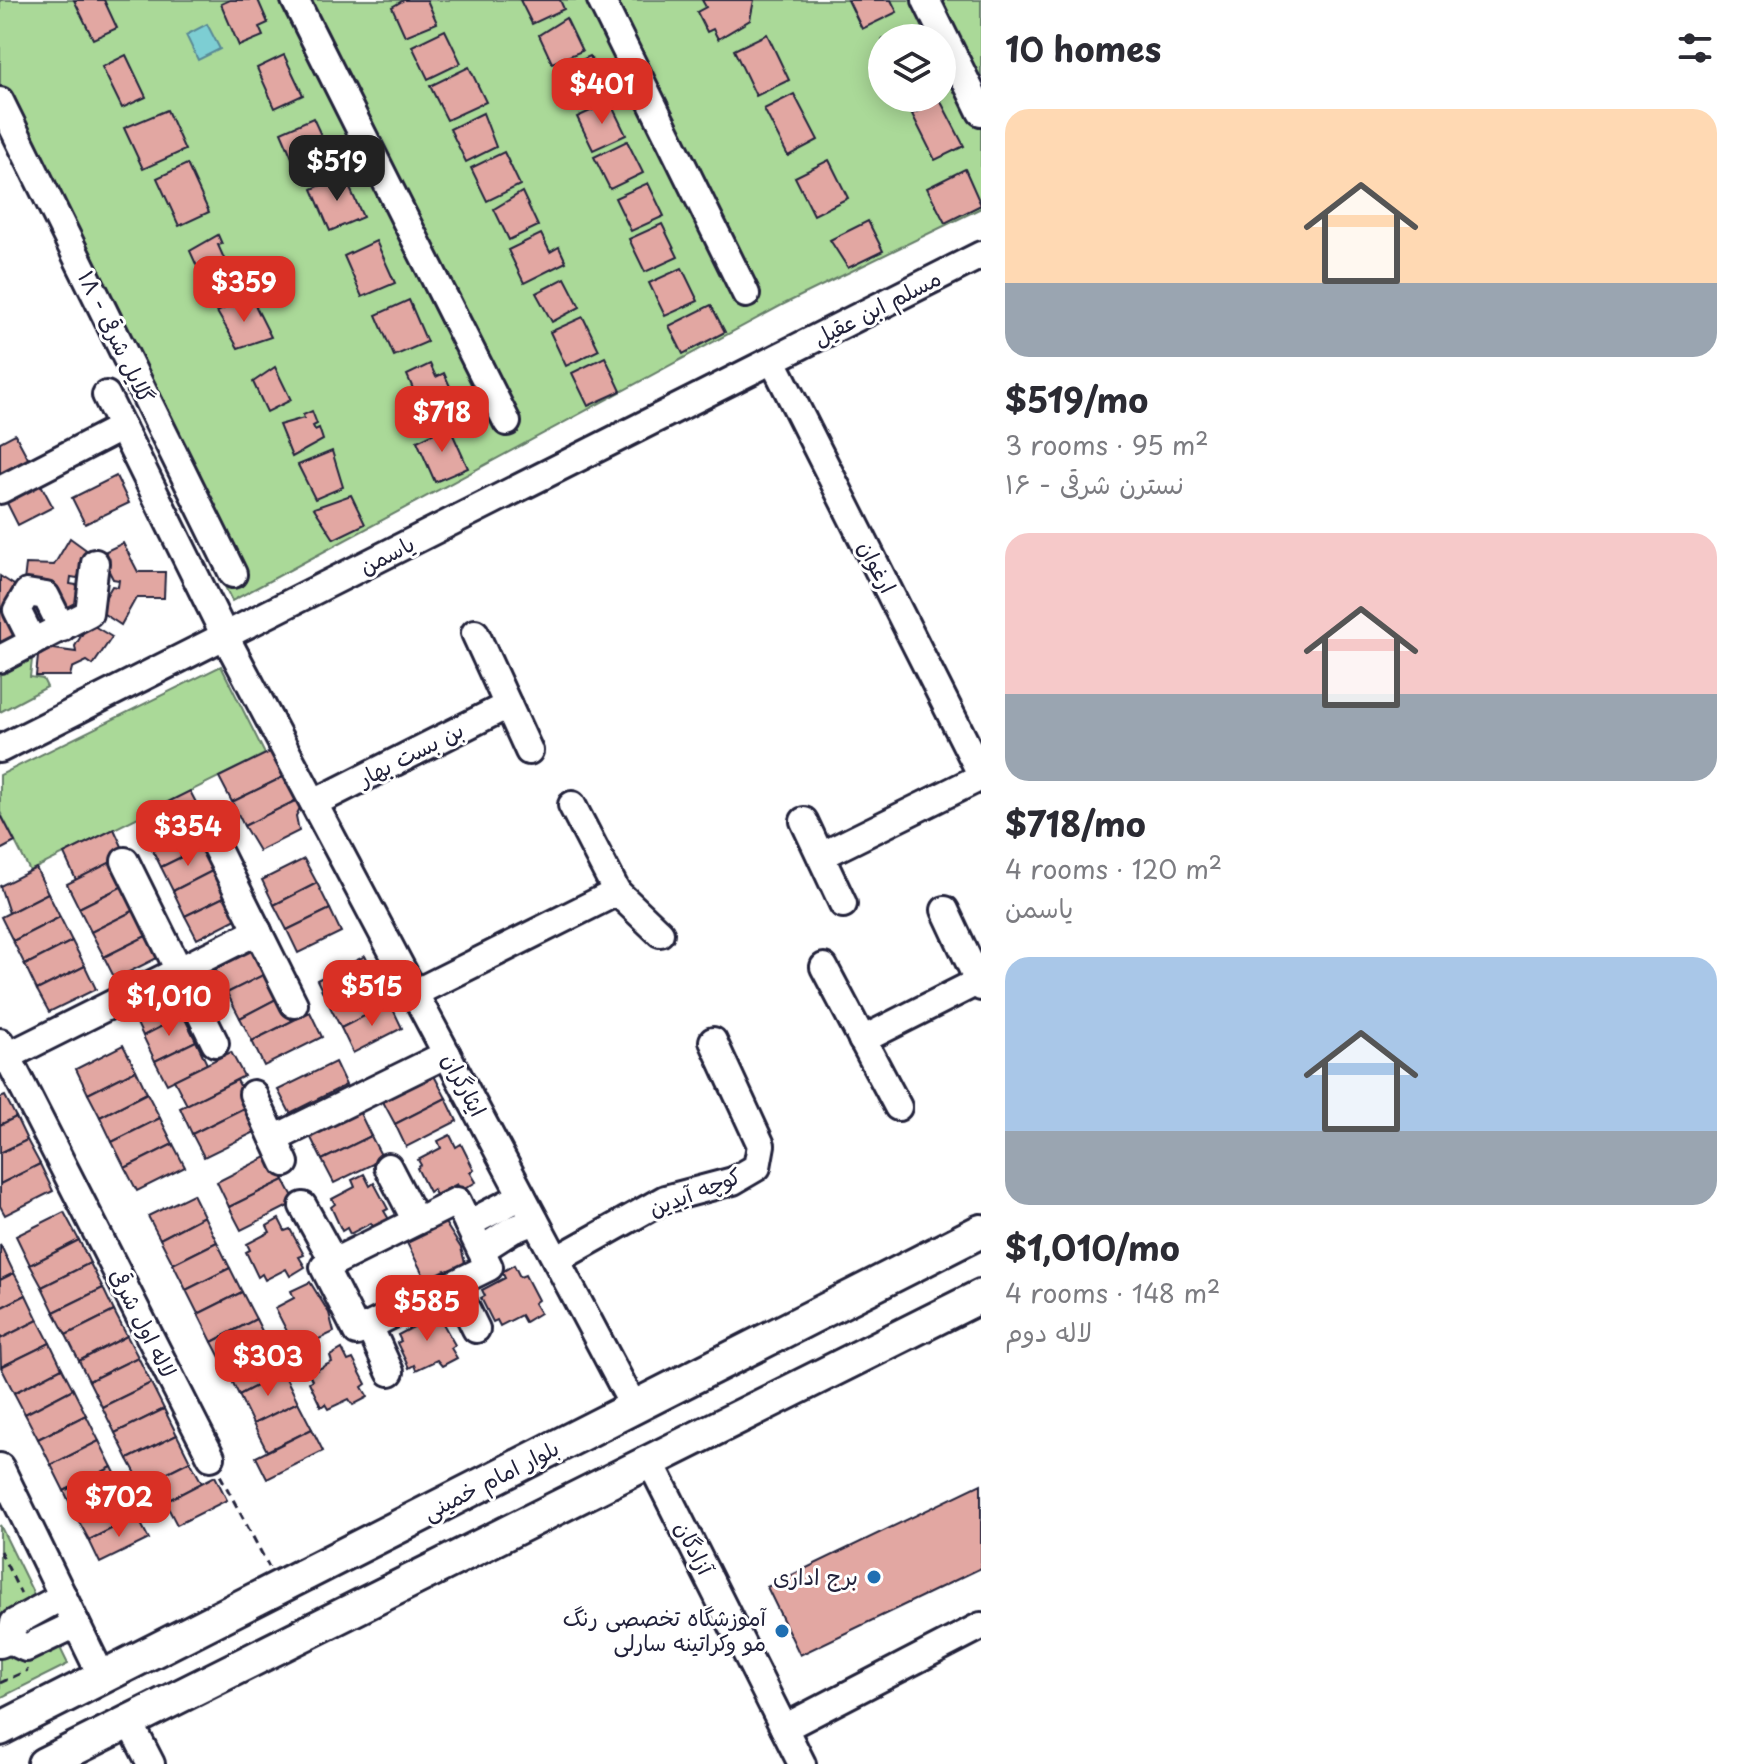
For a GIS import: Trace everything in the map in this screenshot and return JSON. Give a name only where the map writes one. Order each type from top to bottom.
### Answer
[{"type":"main road","name":"بلوار امام خمینی","points":[[0,1729],[981,1231]]},
{"type":"main road","points":[[44,1764],[981,1296]]},
{"type":"street","points":[[295,0],[507,422]]},
{"type":"street","points":[[601,0],[746,294]]},
{"type":"street","points":[[926,0],[981,112]]},
{"type":"street","name":"گلایل شرقی - ۱۸","points":[[0,101],[233,574]]},
{"type":"street","name":"مسلم ابن عقیل","points":[[773,361],[981,255]]},
{"type":"street","name":"یاسمن","points":[[0,749],[773,361]]},
{"type":"street","name":"ارغوان","points":[[773,361],[981,776]]},
{"type":"street","name":"ایثارگران","points":[[106,395],[225,636],[634,1407]]},
{"type":"street","points":[[0,490],[122,427]]},
{"type":"street","points":[[0,659],[89,613],[95,563]]},
{"type":"street","points":[[33,642],[17,610],[27,593],[46,596],[62,628]]},
{"type":"street","points":[[475,633],[529,751]]},
{"type":"street","name":"بن بست بهار","points":[[314,803],[508,705]]},
{"type":"street","points":[[821,856],[981,776]]},
{"type":"street","points":[[572,805],[617,892],[660,933]]},
{"type":"street","points":[[804,821],[843,904]]},
{"type":"street","points":[[204,823],[294,1004]]},
{"type":"street","points":[[125,861],[215,1043]]},
{"type":"street","points":[[415,993],[617,892]]},
{"type":"street","points":[[862,1040],[980,983],[945,910]]},
{"type":"street","points":[[2,1053],[258,931]]},
{"type":"street","points":[[824,967],[898,1107]]},
{"type":"street","name":"کوچه آیدین","points":[[556,1260],[665,1199],[733,1181],[757,1167],[761,1145],[713,1041]]},
{"type":"street","name":"لاله اول شرقی","points":[[2,1053],[211,1457]]},
{"type":"street","points":[[274,1139],[447,1054]]},
{"type":"street","points":[[253,1094],[285,1163]]},
{"type":"street","points":[[388,1167],[416,1221]]},
{"type":"street","points":[[468,1224],[522,1196]]},
{"type":"street","points":[[457,1201],[468,1224],[489,1267],[357,1332],[324,1267],[457,1201]]},
{"type":"street","points":[[303,1206],[334,1262]]},
{"type":"street","points":[[481,1250],[512,1230],[535,1221]]},
{"type":"street","points":[[454,1284],[476,1329]]},
{"type":"street","points":[[369,1326],[390,1372]]},
{"type":"street","name":"آزادگان","points":[[650,1461],[802,1764]]},
{"type":"street","points":[[0,1467],[103,1679]]},
{"type":"street","points":[[63,1596],[6,1629],[26,1648],[76,1624]]},
{"type":"street","points":[[784,1728],[981,1626]]},
{"type":"street","points":[[129,1721],[151,1764]]},
{"type":"path","points":[[211,1457],[280,1588]]},
{"type":"green space","points":[[0,0],[981,0],[981,208],[782,305],[232,601],[0,129]]},
{"type":"green space","points":[[33,651],[30,677],[43,679],[47,687],[0,712],[0,668]]},
{"type":"green space","points":[[221,666],[265,754],[30,871],[0,812],[0,775]]},
{"type":"green space","points":[[0,1525],[68,1664],[0,1698]]},
{"type":"water","points":[[207,24],[220,49],[198,60],[186,35]]},
{"type":"building","points":[[74,0],[104,0],[117,28],[93,39]]},
{"type":"building","points":[[230,0],[258,0],[268,23],[259,27],[263,36],[239,46],[221,4]]},
{"type":"building","points":[[404,0],[427,0],[437,23],[405,36],[392,7]]},
{"type":"building","points":[[520,0],[560,0],[564,9],[532,24]]},
{"type":"building","points":[[702,0],[754,0],[750,20],[718,39],[713,29],[707,32],[697,12],[706,7]]},
{"type":"building","points":[[848,0],[891,0],[897,12],[862,29]]},
{"type":"building","points":[[566,18],[582,51],[552,63],[539,35]]},
{"type":"building","points":[[445,30],[461,63],[428,79],[412,46]]},
{"type":"building","points":[[767,34],[789,80],[756,96],[734,50]]},
{"type":"building","points":[[126,55],[146,97],[122,108],[102,67]]},
{"type":"building","points":[[284,55],[303,95],[275,108],[257,68]]},
{"type":"building","points":[[590,56],[606,89],[573,105],[557,71]]},
{"type":"building","points":[[469,67],[486,102],[447,120],[430,86]]},
{"type":"building","points":[[794,94],[818,140],[788,156],[764,109]]},
{"type":"building","points":[[610,102],[626,135],[593,150],[577,117]]},
{"type":"building","points":[[167,110],[185,150],[143,169],[124,128]]},
{"type":"building","points":[[946,112],[964,146],[935,160],[912,114]]},
{"type":"building","points":[[483,113],[496,147],[466,162],[450,129]]},
{"type":"building","points":[[313,118],[332,159],[299,174],[281,132]]},
{"type":"building","points":[[627,141],[643,173],[610,189],[594,157]]},
{"type":"building","points":[[504,152],[520,185],[487,201],[471,168]]},
{"type":"building","points":[[829,160],[848,198],[814,215],[795,177]]},
{"type":"building","points":[[187,164],[209,212],[179,226],[157,178]]},
{"type":"building","points":[[965,169],[981,205],[945,223],[927,188]]},
{"type":"building","points":[[344,175],[363,217],[330,231],[312,189]]},
{"type":"building","points":[[648,183],[664,216],[631,231],[615,198]]},
{"type":"building","points":[[522,192],[538,226],[509,240],[494,209]]},
{"type":"building","points":[[868,221],[883,251],[848,268],[830,240]]},
{"type":"building","points":[[662,224],[678,257],[645,272],[629,239]]},
{"type":"building","points":[[541,234],[550,252],[559,247],[566,262],[524,283],[508,250]]},
{"type":"building","points":[[218,235],[222,244],[218,245],[234,281],[209,293],[190,251]]},
{"type":"building","points":[[376,241],[395,283],[362,297],[344,256]]},
{"type":"building","points":[[682,268],[698,301],[665,316],[649,283]]},
{"type":"building","points":[[565,278],[580,307],[552,322],[536,293]]},
{"type":"building","points":[[241,300],[244,305],[253,301],[271,337],[238,348],[217,312]]},
{"type":"building","points":[[409,300],[427,342],[394,356],[376,315]]},
{"type":"building","points":[[711,305],[725,332],[683,354],[669,326]]},
{"type":"building","points":[[583,317],[599,350],[566,366],[550,332]]},
{"type":"building","points":[[605,357],[621,391],[588,406],[572,373]]},
{"type":"building","points":[[430,364],[436,377],[444,373],[457,402],[425,416],[407,375]]},
{"type":"building","points":[[275,367],[291,400],[267,412],[253,382]]},
{"type":"building","points":[[312,411],[317,424],[313,426],[315,430],[319,428],[323,440],[292,457],[279,425],[304,418],[303,415]]},
{"type":"building","points":[[449,426],[468,468],[435,482],[417,441]]},
{"type":"building","points":[[15,434],[30,462],[0,477],[0,442]]},
{"type":"building","points":[[332,451],[343,487],[315,499],[298,465]]},
{"type":"building","points":[[116,476],[129,503],[85,524],[72,498]]},
{"type":"building","points":[[39,481],[53,507],[18,525],[5,499]]},
{"type":"building","points":[[351,495],[365,524],[334,539],[314,508]]},
{"type":"building","points":[[70,538],[92,554],[77,578],[71,577],[70,584],[76,585],[88,610],[64,620],[23,590],[26,564],[54,565]]},
{"type":"building","points":[[123,543],[138,572],[165,572],[164,598],[136,598],[121,625],[98,610],[112,586],[118,587],[119,580],[113,579],[100,554]]},
{"type":"building","points":[[0,576],[22,590],[24,641],[0,653]]},
{"type":"building","points":[[89,623],[112,637],[93,665],[87,661],[72,668],[70,676],[36,676],[39,647],[76,652],[75,646]]},
{"type":"building","points":[[272,751],[285,776],[232,802],[219,777]]},
{"type":"building","points":[[285,776],[297,800],[244,826],[232,802]]},
{"type":"building","points":[[190,791],[203,816],[153,841],[140,816]]},
{"type":"building","points":[[297,800],[300,808],[296,816],[299,831],[259,851],[244,826]]},
{"type":"building","points":[[2,817],[15,842],[0,850],[0,819]]},
{"type":"building","points":[[192,822],[204,846],[161,867],[149,843]]},
{"type":"building","points":[[114,829],[126,855],[76,880],[64,854]]},
{"type":"building","points":[[204,846],[216,869],[173,891],[161,867]]},
{"type":"building","points":[[304,859],[317,883],[274,905],[262,880]]},
{"type":"building","points":[[115,860],[127,884],[79,908],[67,884]]},
{"type":"building","points":[[36,868],[48,893],[9,913],[0,886]]},
{"type":"building","points":[[216,869],[228,895],[185,916],[173,891]]},
{"type":"building","points":[[317,883],[330,909],[287,930],[274,905]]},
{"type":"building","points":[[127,884],[139,908],[91,932],[79,908]]},
{"type":"building","points":[[48,893],[60,917],[13,941],[1,917]]},
{"type":"building","points":[[228,895],[240,917],[197,939],[185,916]]},
{"type":"building","points":[[139,908],[152,933],[104,957],[91,932]]},
{"type":"building","points":[[330,909],[341,932],[298,953],[287,930]]},
{"type":"building","points":[[60,917],[72,941],[25,965],[13,941]]},
{"type":"building","points":[[152,933],[163,955],[115,979],[104,957]]},
{"type":"building","points":[[72,941],[85,966],[37,990],[25,965]]},
{"type":"building","points":[[255,948],[267,973],[227,993],[215,969]]},
{"type":"building","points":[[365,956],[377,979],[328,1003],[317,980]]},
{"type":"building","points":[[85,966],[96,989],[49,1012],[37,990]]},
{"type":"building","points":[[267,973],[280,997],[240,1018],[227,993]]},
{"type":"building","points":[[377,979],[390,1003],[341,1028],[328,1003]]},
{"type":"building","points":[[170,989],[183,1015],[143,1036],[130,1009]]},
{"type":"building","points":[[280,997],[292,1021],[252,1041],[240,1018]]},
{"type":"building","points":[[390,1003],[402,1028],[353,1053],[341,1028]]},
{"type":"building","points":[[310,1012],[322,1037],[264,1066],[252,1041]]},
{"type":"building","points":[[183,1015],[196,1041],[155,1061],[143,1036]]},
{"type":"building","points":[[196,1041],[207,1064],[167,1084],[155,1061]]},
{"type":"building","points":[[123,1045],[136,1070],[88,1094],[76,1069]]},
{"type":"building","points":[[231,1052],[244,1076],[187,1105],[174,1080]]},
{"type":"building","points":[[335,1062],[346,1085],[290,1113],[278,1090]]},
{"type":"building","points":[[136,1070],[147,1093],[100,1117],[88,1094]]},
{"type":"building","points":[[432,1072],[446,1098],[395,1124],[381,1098]]},
{"type":"building","points":[[237,1080],[250,1105],[192,1134],[180,1108]]},
{"type":"building","points":[[147,1093],[160,1118],[112,1142],[100,1117]]},
{"type":"building","points":[[5,1096],[16,1117],[0,1125],[0,1098]]},
{"type":"building","points":[[446,1098],[457,1121],[406,1147],[395,1124]]},
{"type":"building","points":[[250,1105],[261,1129],[204,1157],[192,1134]]},
{"type":"building","points":[[359,1111],[371,1136],[322,1160],[310,1136]]},
{"type":"building","points":[[16,1117],[27,1140],[0,1153],[0,1125]]},
{"type":"building","points":[[160,1118],[173,1144],[125,1168],[112,1142]]},
{"type":"building","points":[[450,1135],[456,1147],[461,1144],[474,1170],[470,1172],[476,1182],[461,1191],[457,1184],[436,1195],[433,1189],[429,1192],[417,1168],[421,1165],[418,1160],[441,1148],[438,1141]]},
{"type":"building","points":[[371,1136],[383,1159],[334,1183],[322,1160]]},
{"type":"building","points":[[27,1140],[40,1164],[0,1184],[0,1153]]},
{"type":"building","points":[[173,1144],[185,1167],[137,1191],[125,1168]]},
{"type":"building","points":[[272,1154],[284,1180],[229,1207],[217,1182]]},
{"type":"building","points":[[40,1164],[53,1191],[5,1215],[0,1206],[0,1184]]},
{"type":"building","points":[[364,1174],[370,1186],[374,1183],[388,1209],[384,1211],[390,1221],[375,1230],[371,1223],[350,1234],[347,1228],[342,1231],[331,1207],[335,1204],[332,1199],[355,1187],[352,1180]]},
{"type":"building","points":[[284,1180],[296,1202],[241,1230],[229,1207]]},
{"type":"building","points":[[193,1194],[204,1216],[160,1239],[148,1216]]},
{"type":"building","points":[[64,1212],[79,1240],[30,1265],[16,1236]]},
{"type":"building","points":[[204,1216],[217,1242],[173,1264],[160,1239]]},
{"type":"building","points":[[442,1218],[461,1248],[466,1267],[449,1276],[445,1270],[426,1280],[407,1243],[426,1234],[423,1227]]},
{"type":"building","points":[[279,1219],[285,1231],[290,1229],[304,1255],[299,1257],[305,1267],[290,1276],[286,1269],[265,1280],[262,1274],[258,1277],[246,1252],[250,1250],[247,1244],[270,1232],[267,1226]]},
{"type":"building","points":[[79,1240],[90,1263],[42,1287],[30,1265]]},
{"type":"building","points":[[217,1242],[230,1268],[186,1290],[173,1264]]},
{"type":"building","points":[[0,1244],[14,1273],[0,1280]]},
{"type":"building","points":[[90,1263],[103,1288],[54,1312],[42,1287]]},
{"type":"building","points":[[514,1265],[520,1277],[525,1275],[538,1300],[534,1303],[540,1313],[525,1322],[521,1315],[500,1326],[497,1320],[493,1322],[481,1298],[485,1296],[482,1290],[505,1278],[502,1272]]},
{"type":"building","points":[[230,1268],[242,1292],[198,1314],[186,1290]]},
{"type":"building","points":[[14,1273],[26,1295],[0,1308],[0,1280]]},
{"type":"building","points":[[310,1282],[329,1313],[334,1332],[317,1340],[313,1335],[294,1345],[275,1308],[294,1298],[291,1291]]},
{"type":"building","points":[[103,1288],[114,1311],[66,1335],[54,1312]]},
{"type":"building","points":[[242,1292],[256,1319],[212,1342],[198,1314]]},
{"type":"building","points":[[26,1295],[38,1320],[0,1339],[0,1308]]},
{"type":"building","points":[[431,1310],[437,1322],[441,1320],[455,1345],[451,1348],[457,1358],[442,1366],[437,1360],[416,1370],[414,1365],[409,1368],[397,1343],[401,1341],[398,1335],[421,1323],[418,1317]]},
{"type":"building","points":[[114,1311],[127,1336],[79,1361],[66,1335]]},
{"type":"building","points":[[256,1319],[270,1347],[226,1369],[212,1342]]},
{"type":"building","points":[[38,1320],[50,1343],[1,1367],[0,1339]]},
{"type":"building","points":[[127,1336],[138,1357],[89,1381],[79,1361]]},
{"type":"building","points":[[50,1343],[62,1368],[14,1393],[1,1367]]},
{"type":"building","points":[[270,1347],[283,1372],[239,1395],[226,1369]]},
{"type":"building","points":[[342,1349],[348,1361],[353,1359],[366,1384],[362,1387],[368,1397],[353,1405],[349,1399],[328,1409],[325,1404],[321,1407],[309,1382],[312,1380],[309,1374],[332,1362],[330,1356]]},
{"type":"building","points":[[138,1357],[151,1383],[102,1407],[89,1381]]},
{"type":"building","points":[[62,1368],[73,1389],[25,1414],[14,1393]]},
{"type":"building","points":[[283,1372],[298,1402],[253,1424],[239,1395]]},
{"type":"building","points":[[151,1383],[164,1409],[115,1433],[102,1407]]},
{"type":"building","points":[[73,1389],[86,1415],[38,1439],[25,1414]]},
{"type":"building","points":[[298,1402],[312,1429],[267,1451],[253,1424]]},
{"type":"building","points":[[164,1409],[177,1435],[128,1459],[115,1433]]},
{"type":"building","points":[[86,1415],[99,1441],[51,1465],[38,1439]]},
{"type":"building","points":[[312,1429],[323,1451],[267,1479],[256,1457]]},
{"type":"building","points":[[177,1435],[190,1461],[142,1485],[128,1459]]},
{"type":"building","points":[[99,1441],[112,1467],[64,1491],[51,1465]]},
{"type":"building","points":[[190,1461],[202,1483],[153,1508],[142,1485]]},
{"type":"building","points":[[112,1467],[125,1493],[77,1518],[64,1491]]},
{"type":"building","points":[[215,1476],[227,1500],[177,1525],[165,1502]]},
{"type":"building","name":"برج اداری","points":[[981,1484],[981,1568],[800,1655],[767,1587]]},
{"type":"building","points":[[125,1493],[137,1516],[89,1540],[77,1518]]},
{"type":"building","points":[[137,1516],[149,1539],[100,1563],[89,1540]]},
{"type":"place","name":"برج اداری","points":[[874,1577]]},
{"type":"place","name":"آموزشگاه تخصصی رنگ مو وکراتینه سارلی","points":[[782,1631]]}]
